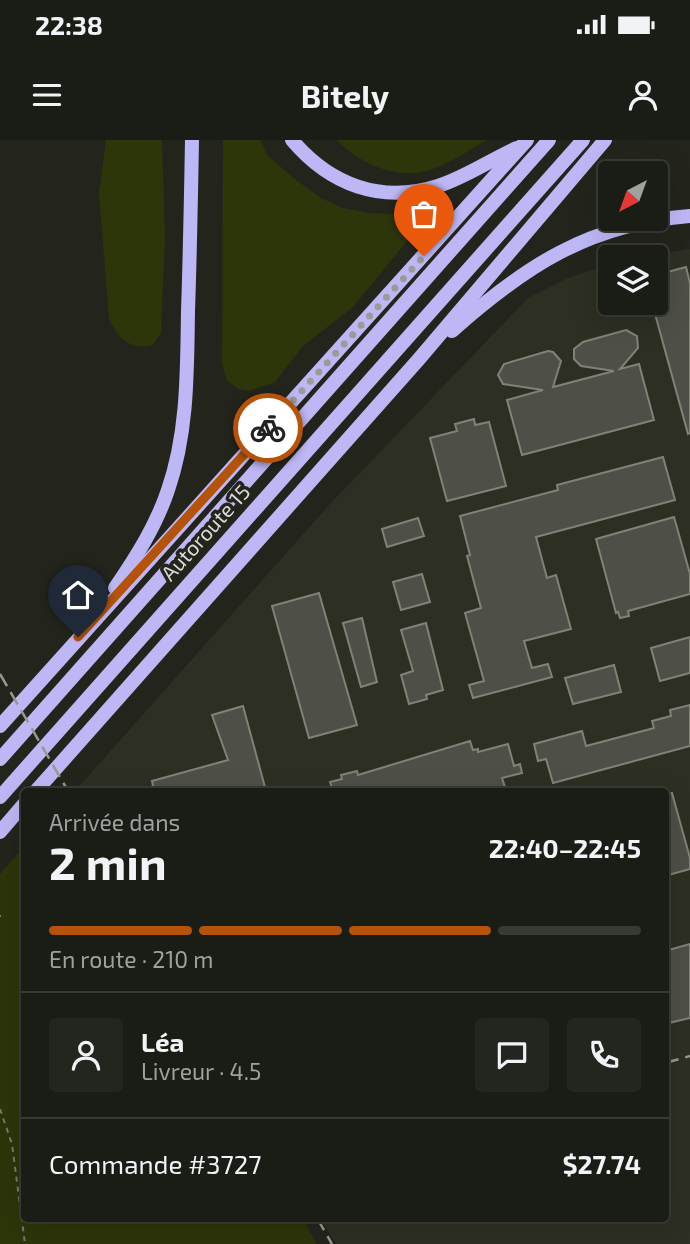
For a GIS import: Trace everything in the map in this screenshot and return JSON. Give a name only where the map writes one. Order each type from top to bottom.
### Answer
[{"type":"highway","points":[[94,619],[148,536],[169,488],[179,450],[187,380],[192,140]]},
{"type":"highway","points":[[292,140],[316,165],[335,178],[356,187],[396,192],[417,191],[448,182],[524,143]]},
{"type":"highway","name":"Autoroute 15","points":[[0,759],[549,140]]},
{"type":"highway","name":"Autoroute 15","points":[[0,797],[583,140]]},
{"type":"highway","points":[[39,788],[419,359],[605,140]]},
{"type":"highway","points":[[0,726],[524,143]]},
{"type":"highway","points":[[419,359],[498,290],[553,255],[590,238],[624,227],[690,216]]},
{"type":"highway","points":[[0,832],[21,808]]},
{"type":"path","points":[[0,1109],[12,1144],[21,1213]]},
{"type":"path","points":[[22,1222],[25,1244]]},
{"type":"shaded area","points":[[690,249],[690,1244],[336,1244],[322,1222],[669,1222],[669,788],[78,788],[329,505],[528,298],[568,278],[598,268],[598,315],[668,315],[668,252]]},
{"type":"green space","points":[[106,140],[162,140],[165,237],[161,333],[153,345],[131,344],[116,332],[109,319],[99,193]]},
{"type":"green space","points":[[223,140],[261,140],[267,155],[295,179],[321,198],[343,208],[370,213],[424,215],[425,219],[353,307],[303,346],[275,382],[249,391],[238,389],[227,380],[222,364]]},
{"type":"green space","points":[[337,140],[487,140],[438,167],[411,173],[371,164]]},
{"type":"green space","points":[[21,850],[21,1222],[304,1222],[317,1244],[0,1244],[0,874]]},
{"type":"building","points":[[686,267],[690,283],[688,434],[655,315],[668,315],[668,272]]},
{"type":"building","points":[[626,330],[637,336],[638,348],[620,369],[639,364],[654,420],[522,455],[507,400],[543,390],[503,384],[498,375],[504,364],[548,351],[553,352],[561,361],[553,387],[614,371],[581,366],[574,359],[574,349],[583,342]]},
{"type":"building","points":[[474,419],[475,425],[489,422],[506,486],[447,501],[430,438],[457,431],[455,424]]},
{"type":"building","points":[[663,457],[675,500],[536,537],[547,578],[556,575],[571,629],[524,641],[532,668],[548,664],[552,677],[473,698],[469,685],[484,681],[465,613],[481,608],[460,516],[558,490],[557,485]]},
{"type":"building","points":[[674,517],[690,574],[690,594],[628,611],[629,616],[620,618],[618,612],[616,613],[596,539]]},
{"type":"building","points":[[418,518],[424,536],[387,547],[382,529]]},
{"type":"building","points":[[422,574],[430,602],[401,610],[393,582]]},
{"type":"building","points":[[319,593],[357,725],[309,738],[272,606]]},
{"type":"building","points":[[362,618],[377,682],[361,687],[343,623]]},
{"type":"building","points":[[426,623],[443,690],[426,695],[427,699],[409,704],[401,675],[413,671],[401,630]]},
{"type":"building","points":[[690,637],[690,673],[660,681],[651,648]]},
{"type":"building","points":[[614,665],[621,692],[573,704],[565,678]]},
{"type":"building","points":[[690,705],[690,746],[553,783],[546,759],[538,761],[534,744],[582,731],[586,746],[654,728],[652,721],[671,716],[670,710]]},
{"type":"building","points":[[243,706],[265,788],[153,788],[152,781],[228,760],[212,715]]},
{"type":"building","points":[[470,741],[473,750],[478,749],[478,752],[508,744],[514,766],[520,764],[522,773],[502,778],[505,787],[501,788],[332,788],[330,782],[342,779],[341,775],[357,771],[358,775]]},
{"type":"building","points":[[672,793],[690,858],[690,869],[669,875],[669,794]]},
{"type":"building","points":[[690,944],[690,1018],[669,1023],[669,950]]},
{"type":"railway","points":[[0,674],[66,788]]},
{"type":"railway","points":[[669,1062],[690,1056]]},
{"type":"railway","points":[[319,1222],[332,1244]]},
{"type":"way so far","points":[[268,428],[424,256]]},
{"type":"route","points":[[78,637],[268,428]]}]
